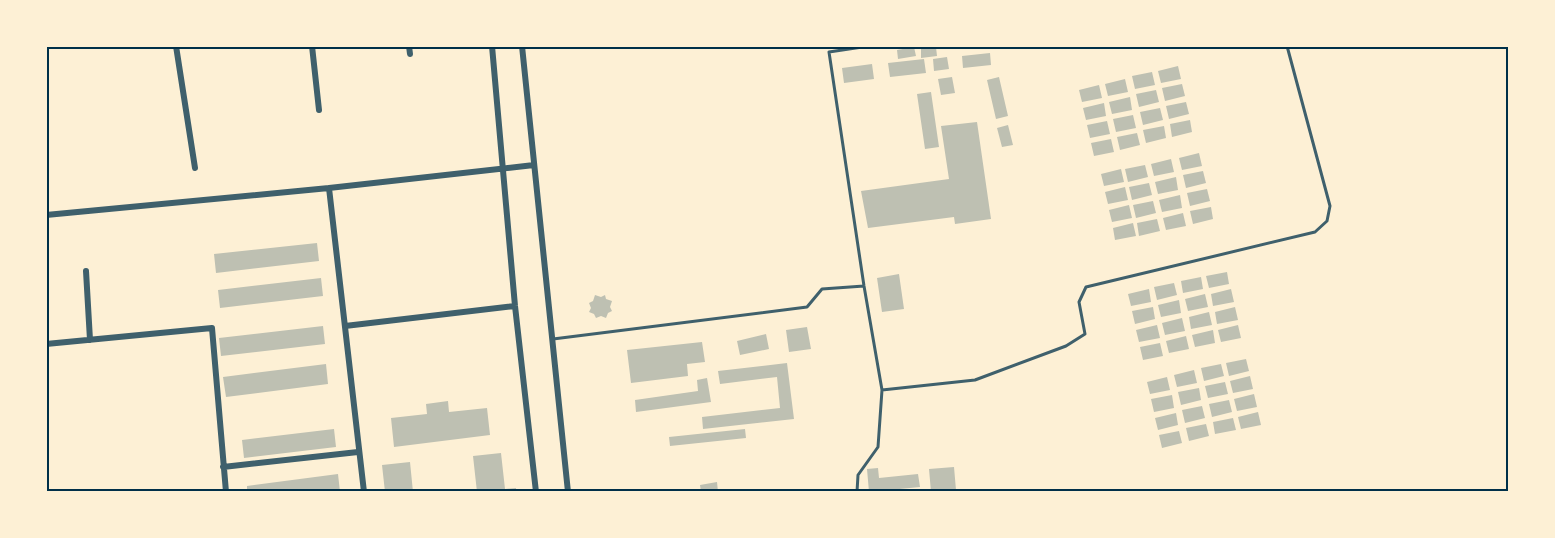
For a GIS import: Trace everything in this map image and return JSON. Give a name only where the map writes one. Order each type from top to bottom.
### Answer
[{"type":"street","points":[[176,46],[195,168]]},
{"type":"street","points":[[312,46],[319,110]]},
{"type":"street","points":[[492,46],[515,306],[536,492]]},
{"type":"street","points":[[522,46],[568,492]]},
{"type":"street","points":[[46,215],[329,188],[534,165]]},
{"type":"street","points":[[329,188],[364,492]]},
{"type":"street","points":[[86,271],[90,339]]},
{"type":"street","points":[[345,326],[515,306]]},
{"type":"street","points":[[46,344],[212,328],[226,492]]},
{"type":"street","points":[[223,467],[358,452]]},
{"type":"lane","points":[[857,492],[858,475],[878,447],[882,390],[829,52],[869,46]]},
{"type":"lane","points":[[882,390],[975,380],[1066,346],[1085,334],[1079,302],[1086,287],[1315,232],[1328,221],[1330,206],[1287,46]]},
{"type":"lane","points":[[552,339],[807,307],[822,288],[864,286]]},
{"type":"building","points":[[914,47],[916,56],[898,59],[897,50]]},
{"type":"building","points":[[936,47],[937,56],[921,58],[921,49]]},
{"type":"building","points":[[990,53],[991,65],[963,68],[962,56]]},
{"type":"building","points":[[947,57],[949,69],[934,71],[933,59]]},
{"type":"building","points":[[924,59],[926,73],[890,77],[888,63]]},
{"type":"building","points":[[872,64],[874,79],[844,83],[842,68]]},
{"type":"building","points":[[1178,66],[1181,79],[1161,83],[1158,71]]},
{"type":"building","points":[[1152,72],[1155,85],[1135,89],[1132,76]]},
{"type":"building","points":[[952,77],[955,93],[941,95],[938,79]]},
{"type":"building","points":[[999,77],[1008,116],[996,119],[987,80]]},
{"type":"building","points":[[1125,79],[1128,92],[1108,96],[1105,84]]},
{"type":"building","points":[[1182,84],[1185,96],[1165,101],[1162,88]]},
{"type":"building","points":[[1099,85],[1102,98],[1082,102],[1079,90]]},
{"type":"building","points":[[1156,90],[1159,102],[1139,107],[1136,94]]},
{"type":"building","points":[[931,92],[939,147],[925,149],[917,94]]},
{"type":"building","points":[[1130,97],[1132,110],[1112,114],[1109,102]]},
{"type":"building","points":[[1186,102],[1189,114],[1169,119],[1166,106]]},
{"type":"building","points":[[1104,103],[1106,116],[1086,120],[1083,108]]},
{"type":"building","points":[[1160,108],[1163,120],[1143,125],[1140,112]]},
{"type":"building","points":[[1133,115],[1136,128],[1116,132],[1113,119]]},
{"type":"building","points":[[1190,120],[1192,132],[1172,137],[1170,124]]},
{"type":"building","points":[[1107,121],[1110,134],[1090,138],[1087,125]]},
{"type":"building","points":[[977,122],[991,219],[955,224],[954,217],[868,228],[861,191],[949,179],[941,126]]},
{"type":"building","points":[[1008,125],[1013,145],[1002,147],[997,128]]},
{"type":"building","points":[[1164,126],[1166,138],[1146,143],[1143,130]]},
{"type":"building","points":[[1137,133],[1140,145],[1120,150],[1117,137]]},
{"type":"building","points":[[1111,139],[1114,152],[1094,156],[1091,143]]},
{"type":"building","points":[[1199,153],[1202,166],[1182,170],[1179,158]]},
{"type":"building","points":[[1171,159],[1174,172],[1154,176],[1151,164]]},
{"type":"building","points":[[1145,165],[1148,177],[1128,182],[1125,169]]},
{"type":"building","points":[[1121,169],[1124,182],[1104,186],[1101,174]]},
{"type":"building","points":[[1203,171],[1206,183],[1186,188],[1183,175]]},
{"type":"building","points":[[1176,177],[1178,190],[1158,194],[1155,182]]},
{"type":"building","points":[[1149,183],[1152,195],[1132,200],[1129,187]]},
{"type":"building","points":[[1125,187],[1128,200],[1108,204],[1105,192]]},
{"type":"building","points":[[1207,189],[1210,201],[1190,206],[1187,193]]},
{"type":"building","points":[[1180,195],[1182,208],[1162,212],[1159,200]]},
{"type":"building","points":[[1153,201],[1156,213],[1136,218],[1133,205]]},
{"type":"building","points":[[1129,205],[1132,218],[1112,222],[1109,210]]},
{"type":"building","points":[[1211,207],[1213,219],[1193,224],[1190,211]]},
{"type":"building","points":[[1183,213],[1186,226],[1166,230],[1163,218]]},
{"type":"building","points":[[1157,219],[1160,231],[1139,236],[1137,223]]},
{"type":"building","points":[[1133,223],[1136,236],[1115,240],[1113,228]]},
{"type":"building","points":[[317,243],[319,261],[216,273],[214,254]]},
{"type":"building","points":[[1227,272],[1229,284],[1209,288],[1206,276]]},
{"type":"building","points":[[899,274],[904,309],[882,312],[877,278]]},
{"type":"building","points":[[1201,277],[1203,289],[1183,293],[1181,281]]},
{"type":"building","points":[[321,278],[323,296],[220,308],[218,290]]},
{"type":"building","points":[[1174,283],[1177,295],[1157,300],[1154,287]]},
{"type":"building","points":[[1149,289],[1151,302],[1131,306],[1128,294]]},
{"type":"building","points":[[1231,289],[1234,302],[1213,306],[1211,294]]},
{"type":"building","points":[[1205,294],[1208,307],[1188,311],[1185,299]]},
{"type":"building","points":[[595,295],[601,297],[605,295],[606,299],[612,301],[610,307],[612,311],[606,318],[601,316],[596,318],[589,312],[591,308],[589,303],[593,301]]},
{"type":"building","points":[[1179,300],[1181,313],[1161,317],[1158,305]]},
{"type":"building","points":[[1153,307],[1155,319],[1135,324],[1132,311]]},
{"type":"building","points":[[1235,307],[1238,320],[1217,324],[1215,312]]},
{"type":"building","points":[[1209,312],[1212,325],[1191,329],[1189,317]]},
{"type":"building","points":[[1182,318],[1185,331],[1165,335],[1162,323]]},
{"type":"building","points":[[1157,325],[1160,338],[1139,342],[1136,330]]},
{"type":"building","points":[[1238,325],[1241,338],[1221,342],[1218,330]]},
{"type":"building","points":[[323,326],[325,344],[221,356],[219,338]]},
{"type":"building","points":[[807,327],[811,349],[789,352],[786,330]]},
{"type":"building","points":[[1213,330],[1215,343],[1195,347],[1192,335]]},
{"type":"building","points":[[766,334],[769,349],[740,355],[737,341]]},
{"type":"building","points":[[1186,336],[1189,349],[1169,353],[1166,341]]},
{"type":"building","points":[[702,342],[705,362],[687,364],[688,376],[631,383],[627,350]]},
{"type":"building","points":[[1160,343],[1163,356],[1143,360],[1140,347]]},
{"type":"building","points":[[1246,359],[1249,371],[1229,376],[1226,363]]},
{"type":"building","points":[[787,363],[794,419],[703,429],[702,417],[780,408],[777,377],[720,384],[718,371]]},
{"type":"building","points":[[326,364],[328,384],[226,397],[223,377]]},
{"type":"building","points":[[1221,364],[1224,376],[1204,381],[1201,368]]},
{"type":"building","points":[[1194,370],[1197,383],[1177,387],[1174,375]]},
{"type":"building","points":[[1250,376],[1253,389],[1233,393],[1230,381]]},
{"type":"building","points":[[1167,377],[1170,390],[1150,394],[1147,382]]},
{"type":"building","points":[[707,378],[711,402],[636,412],[635,400],[698,391],[697,380]]},
{"type":"building","points":[[1225,382],[1228,394],[1208,398],[1205,386]]},
{"type":"building","points":[[1199,388],[1201,400],[1181,405],[1178,392]]},
{"type":"building","points":[[1254,394],[1257,407],[1237,411],[1234,399]]},
{"type":"building","points":[[1172,395],[1174,408],[1154,412],[1151,399]]},
{"type":"building","points":[[1229,400],[1232,412],[1212,417],[1209,404]]},
{"type":"building","points":[[448,401],[449,412],[487,408],[490,435],[394,447],[391,418],[427,414],[426,404]]},
{"type":"building","points":[[1202,406],[1205,418],[1185,423],[1182,410]]},
{"type":"building","points":[[1258,412],[1261,425],[1241,429],[1238,417]]},
{"type":"building","points":[[1176,413],[1178,425],[1158,430],[1155,418]]},
{"type":"building","points":[[1233,418],[1236,430],[1215,434],[1213,422]]},
{"type":"building","points":[[1206,424],[1209,436],[1189,441],[1186,428]]},
{"type":"building","points":[[334,429],[336,447],[244,458],[242,440]]},
{"type":"building","points":[[745,429],[746,438],[670,446],[669,437]]},
{"type":"building","points":[[1179,431],[1182,443],[1162,448],[1159,435]]},
{"type":"building","points":[[501,453],[505,489],[516,488],[516,492],[477,492],[473,456]]},
{"type":"building","points":[[410,462],[413,492],[385,492],[382,465]]},
{"type":"building","points":[[954,467],[956,490],[931,492],[929,469]]},
{"type":"building","points":[[878,468],[879,478],[918,474],[920,487],[869,492],[867,469]]},
{"type":"building","points":[[338,474],[340,492],[247,492],[247,486]]},
{"type":"building","points":[[717,482],[718,492],[701,492],[700,485]]}]
